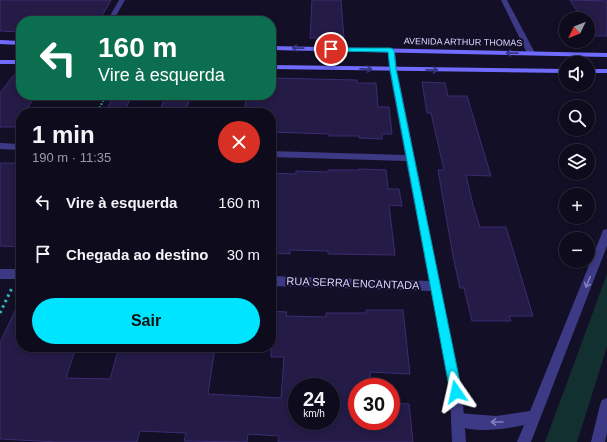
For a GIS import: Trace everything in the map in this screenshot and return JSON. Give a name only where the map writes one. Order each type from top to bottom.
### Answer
[{"type":"main road","points":[[0,42],[16,43]]},
{"type":"main road","name":"AVENIDA ARTHUR THOMAS","points":[[276,48],[607,55]]},
{"type":"main road","points":[[0,62],[16,62]]},
{"type":"main road","points":[[276,67],[559,71]]},
{"type":"main road","points":[[595,71],[607,71]]},
{"type":"street","points":[[113,16],[122,0]]},
{"type":"street","points":[[504,0],[531,53]]},
{"type":"street","points":[[391,50],[393,69],[456,392],[459,442]]},
{"type":"street","points":[[0,146],[16,147]]},
{"type":"street","points":[[276,154],[410,158]]},
{"type":"street","points":[[524,442],[607,233]]},
{"type":"street","points":[[0,274],[16,274]]},
{"type":"street","name":"RUA SERRA ENCANTADA","points":[[276,281],[435,286]]},
{"type":"street","points":[[598,442],[607,405]]},
{"type":"street","points":[[458,420],[477,422],[511,422],[535,416]]},
{"type":"path","points":[[0,313],[16,282]]},
{"type":"green space","points":[[607,274],[607,347],[577,442],[545,442]]},
{"type":"building","points":[[0,0],[111,0],[102,16],[16,16],[16,32],[0,31]]},
{"type":"building","points":[[312,0],[341,0],[344,38],[310,38]]},
{"type":"building","points":[[570,0],[607,1],[607,36],[595,36],[595,12],[578,12]]},
{"type":"building","points":[[16,72],[16,100],[33,100],[27,108],[16,108],[16,127],[0,127],[0,93]]},
{"type":"building","points":[[276,78],[357,80],[357,83],[376,83],[378,107],[389,107],[392,134],[382,134],[382,139],[359,138],[359,136],[329,136],[329,134],[276,132],[276,108],[245,108],[246,100],[276,100]]},
{"type":"building","points":[[422,82],[445,83],[448,96],[467,96],[491,176],[466,175],[473,205],[480,227],[506,227],[533,316],[509,316],[511,321],[472,321],[464,288],[460,288],[453,256],[438,170],[444,170],[431,113],[427,113]]},
{"type":"building","points":[[112,100],[130,100],[126,108],[108,108]]},
{"type":"building","points":[[164,100],[189,100],[187,108],[161,108]]},
{"type":"building","points":[[0,163],[16,163],[16,247],[0,246]]},
{"type":"building","points":[[328,170],[386,170],[388,189],[399,189],[402,206],[389,205],[395,255],[328,254],[328,251],[290,250],[290,254],[276,253],[276,173],[296,174],[296,171],[328,172]]},
{"type":"building","points":[[16,309],[16,352],[74,353],[66,378],[110,379],[118,352],[214,352],[208,394],[281,398],[284,357],[271,357],[271,352],[276,352],[276,311],[287,312],[286,316],[326,317],[326,313],[366,313],[366,310],[403,310],[410,374],[370,372],[370,378],[348,378],[348,430],[400,430],[400,404],[409,404],[413,442],[278,442],[279,436],[248,434],[247,442],[184,441],[186,433],[140,431],[137,442],[57,442],[0,439],[0,343]]},
{"type":"route","points":[[331,49],[391,50],[393,69],[456,392]]}]
